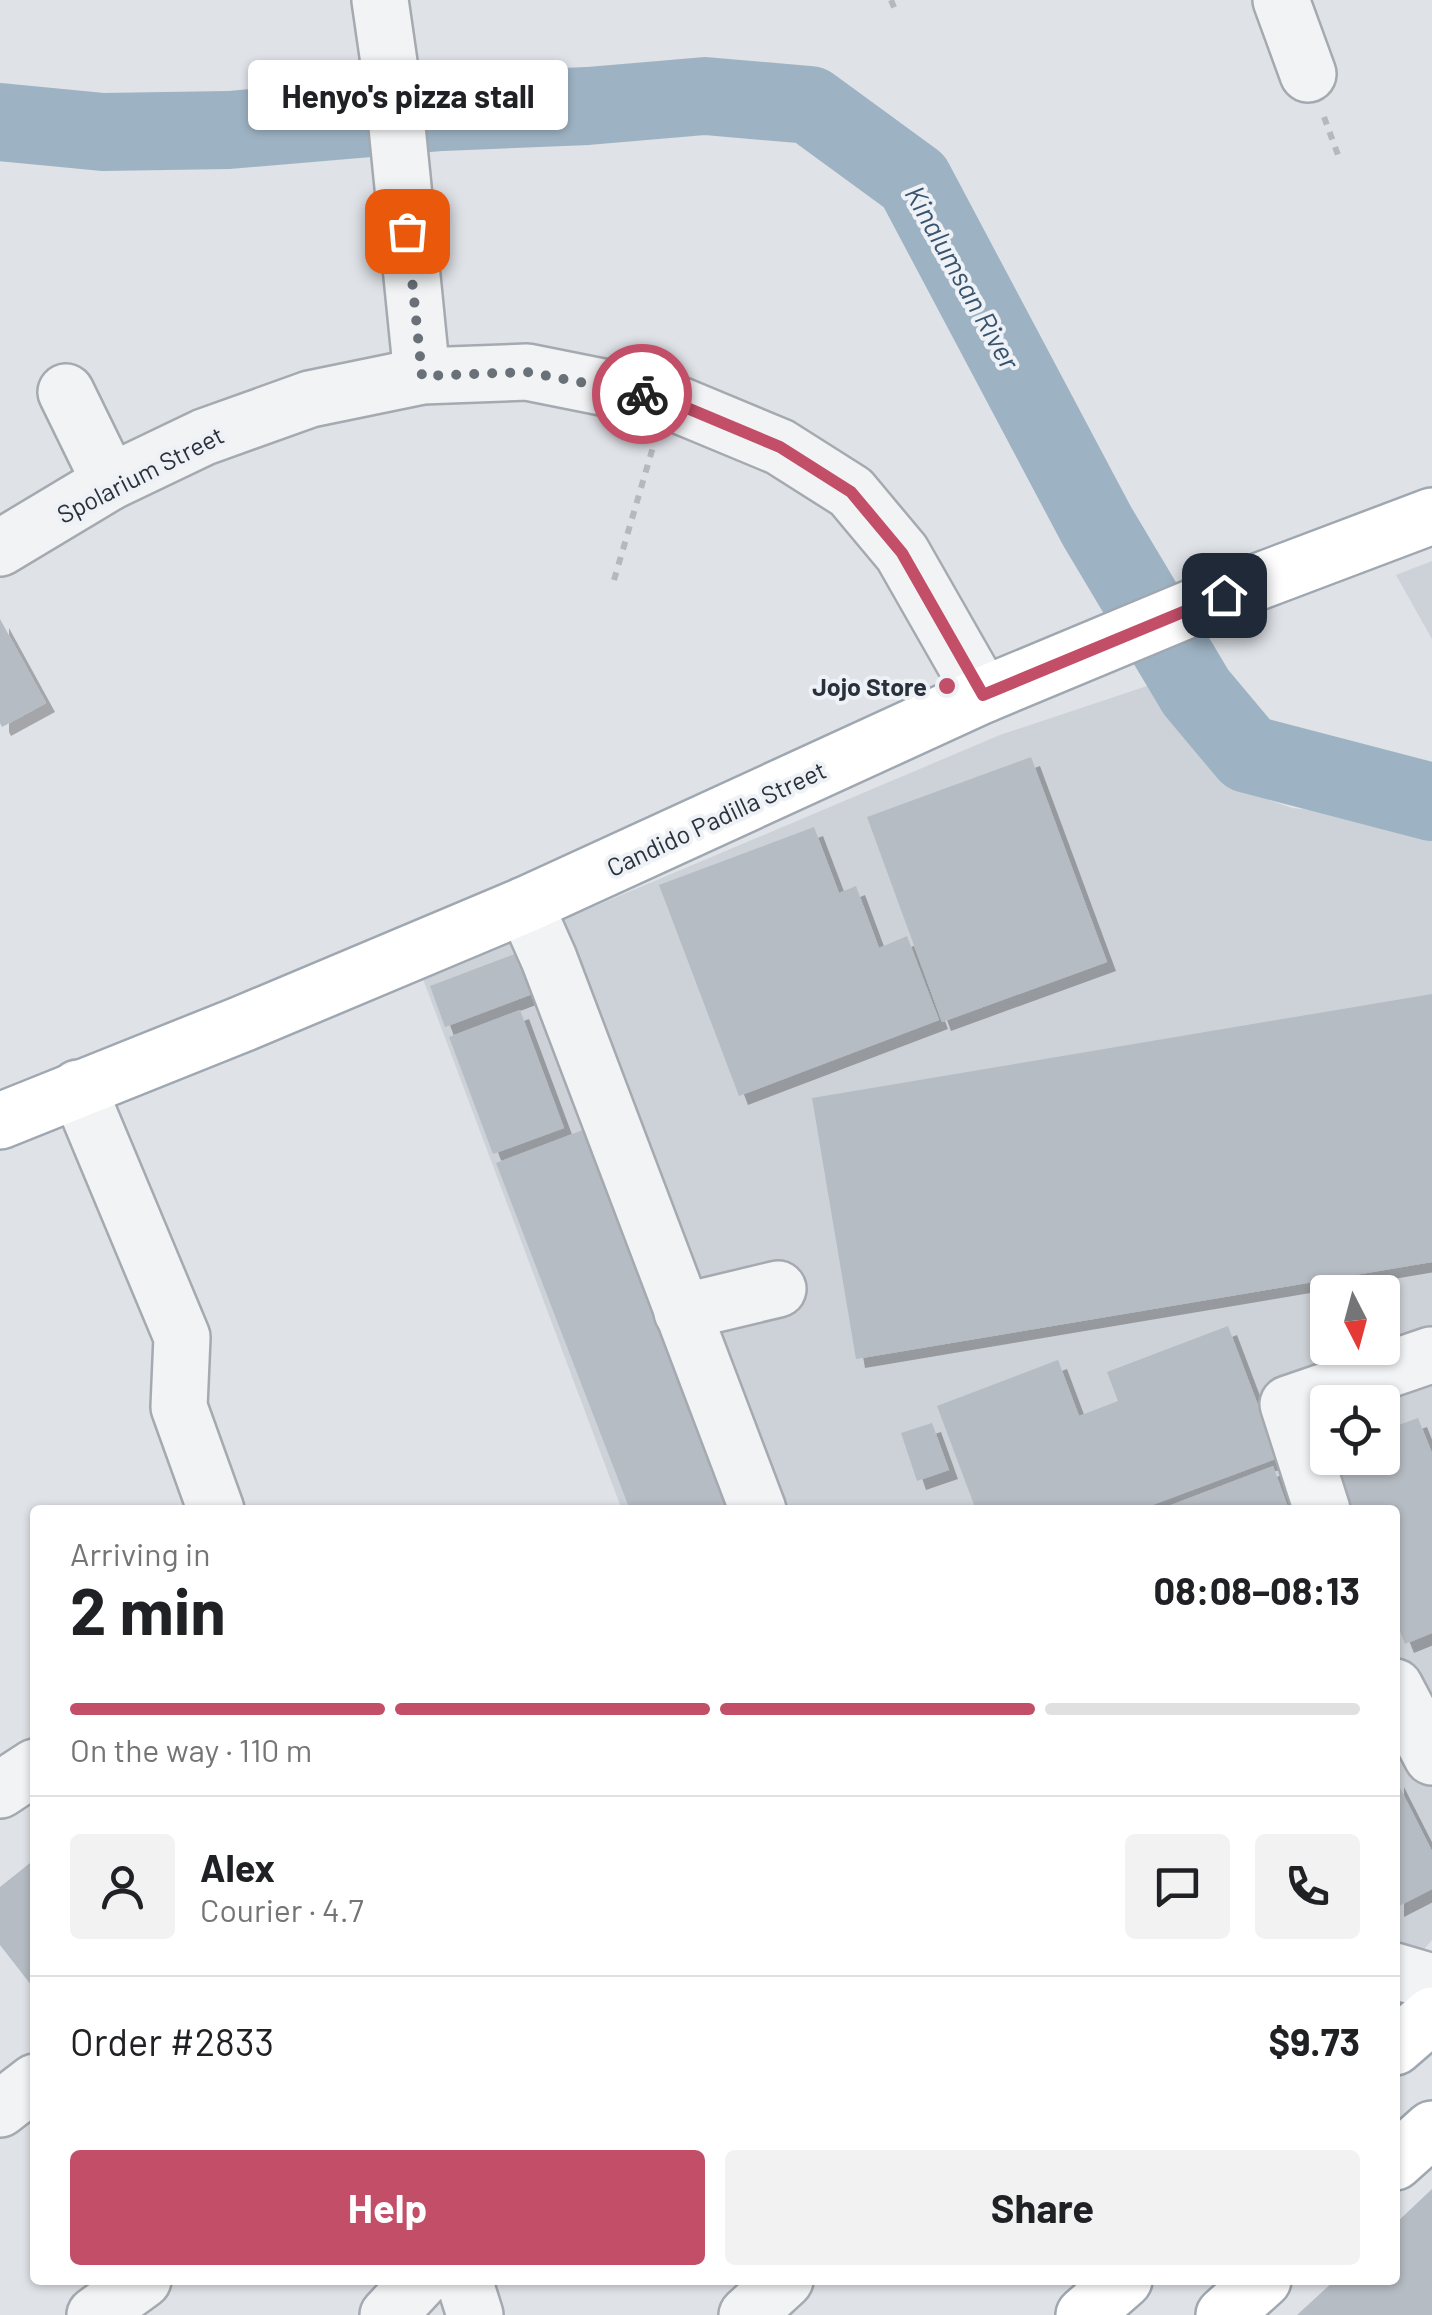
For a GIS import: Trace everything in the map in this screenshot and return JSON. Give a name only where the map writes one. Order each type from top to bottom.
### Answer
[{"type":"main road","name":"Candido Padilla Street","points":[[0,1121],[525,905],[983,695],[1224,595],[1428,528]]},
{"type":"main road","points":[[1400,2043],[1432,2015]]},
{"type":"main road","points":[[1400,2157],[1432,2128]]},
{"type":"main road","points":[[1084,2315],[1118,2285]]},
{"type":"main road","points":[[1224,2315],[1257,2285]]},
{"type":"street","points":[[380,0],[394,97],[422,376]]},
{"type":"street","points":[[1281,0],[1308,74]]},
{"type":"street","name":"Spolarium Street","points":[[0,548],[110,482],[204,438],[310,400],[422,376],[527,372],[668,400],[780,447],[851,492],[902,553],[983,695]]},
{"type":"street","points":[[66,392],[110,482]]},
{"type":"street","points":[[525,905],[756,1505]]},
{"type":"street","points":[[78,1088],[182,1338],[179,1408],[214,1505]]},
{"type":"street","points":[[682,1312],[778,1289]]},
{"type":"street","points":[[1320,1505],[1288,1404],[1431,1355]]},
{"type":"street","points":[[1400,1696],[1432,1757]]},
{"type":"street","points":[[0,1790],[30,1770]]},
{"type":"street","points":[[1400,1972],[1432,1982]]},
{"type":"street","points":[[0,2109],[30,2086]]},
{"type":"street","points":[[95,2315],[136,2285]]},
{"type":"street","points":[[388,2315],[417,2285]]},
{"type":"street","points":[[466,2285],[476,2315]]},
{"type":"street","points":[[747,2315],[780,2285]]},
{"type":"path","points":[[891,0],[896,12]]},
{"type":"path","points":[[614,580],[668,400]]},
{"type":"shaded area","points":[[1432,561],[1432,639],[1396,575]]},
{"type":"shaded area","points":[[1156,683],[1250,793],[1292,808],[1432,822],[1432,1940],[1400,1976],[1400,1505],[620,1505],[423,979],[1000,735]]},
{"type":"building","points":[[0,619],[46,703],[2,727],[0,723]]},
{"type":"building","points":[[1031,757],[1107,962],[942,1022],[867,817]]},
{"type":"building","points":[[814,827],[839,893],[856,886],[879,948],[907,936],[939,1020],[739,1096],[659,885]]},
{"type":"building","points":[[520,952],[535,993],[445,1027],[430,986]]},
{"type":"building","points":[[1432,994],[1432,1262],[1355,1275],[1310,1275],[1310,1283],[856,1359],[812,1098]]},
{"type":"building","points":[[520,1010],[564,1128],[493,1154],[449,1037]]},
{"type":"building","points":[[583,1130],[728,1505],[628,1505],[496,1163]]},
{"type":"building","points":[[1228,1326],[1278,1458],[1152,1505],[974,1505],[937,1406],[1058,1360],[1079,1416],[1118,1401],[1107,1372]]},
{"type":"building","points":[[1418,1418],[1432,1453],[1432,1633],[1405,1644],[1400,1632],[1400,1505],[1350,1505],[1338,1475],[1400,1475],[1400,1424]]},
{"type":"building","points":[[932,1423],[949,1470],[917,1481],[901,1433]]},
{"type":"building","points":[[1273,1466],[1287,1505],[1171,1505]]},
{"type":"building","points":[[1400,1788],[1432,1851],[1432,1889],[1400,1905]]},
{"type":"building","points":[[30,1863],[30,1984],[0,1945],[0,1887]]},
{"type":"building","points":[[1432,2189],[1432,2315],[1297,2315],[1330,2285],[1400,2285],[1400,2219]]},
{"type":"waterway","name":"Kinalumsan River","points":[[0,122],[103,132],[229,130],[705,96],[810,105],[914,181],[1097,526],[1196,692],[1248,754],[1432,802]]},
{"type":"way so far","points":[[407,231],[422,376],[527,372],[642,394]]},
{"type":"place","name":"Henyo's pizza stall","points":[[407,231]]},
{"type":"place","name":"Jojo Store","points":[[947,686]]},
{"type":"route","points":[[642,394],[668,400],[780,447],[851,492],[902,553],[983,695],[1224,595]]}]
